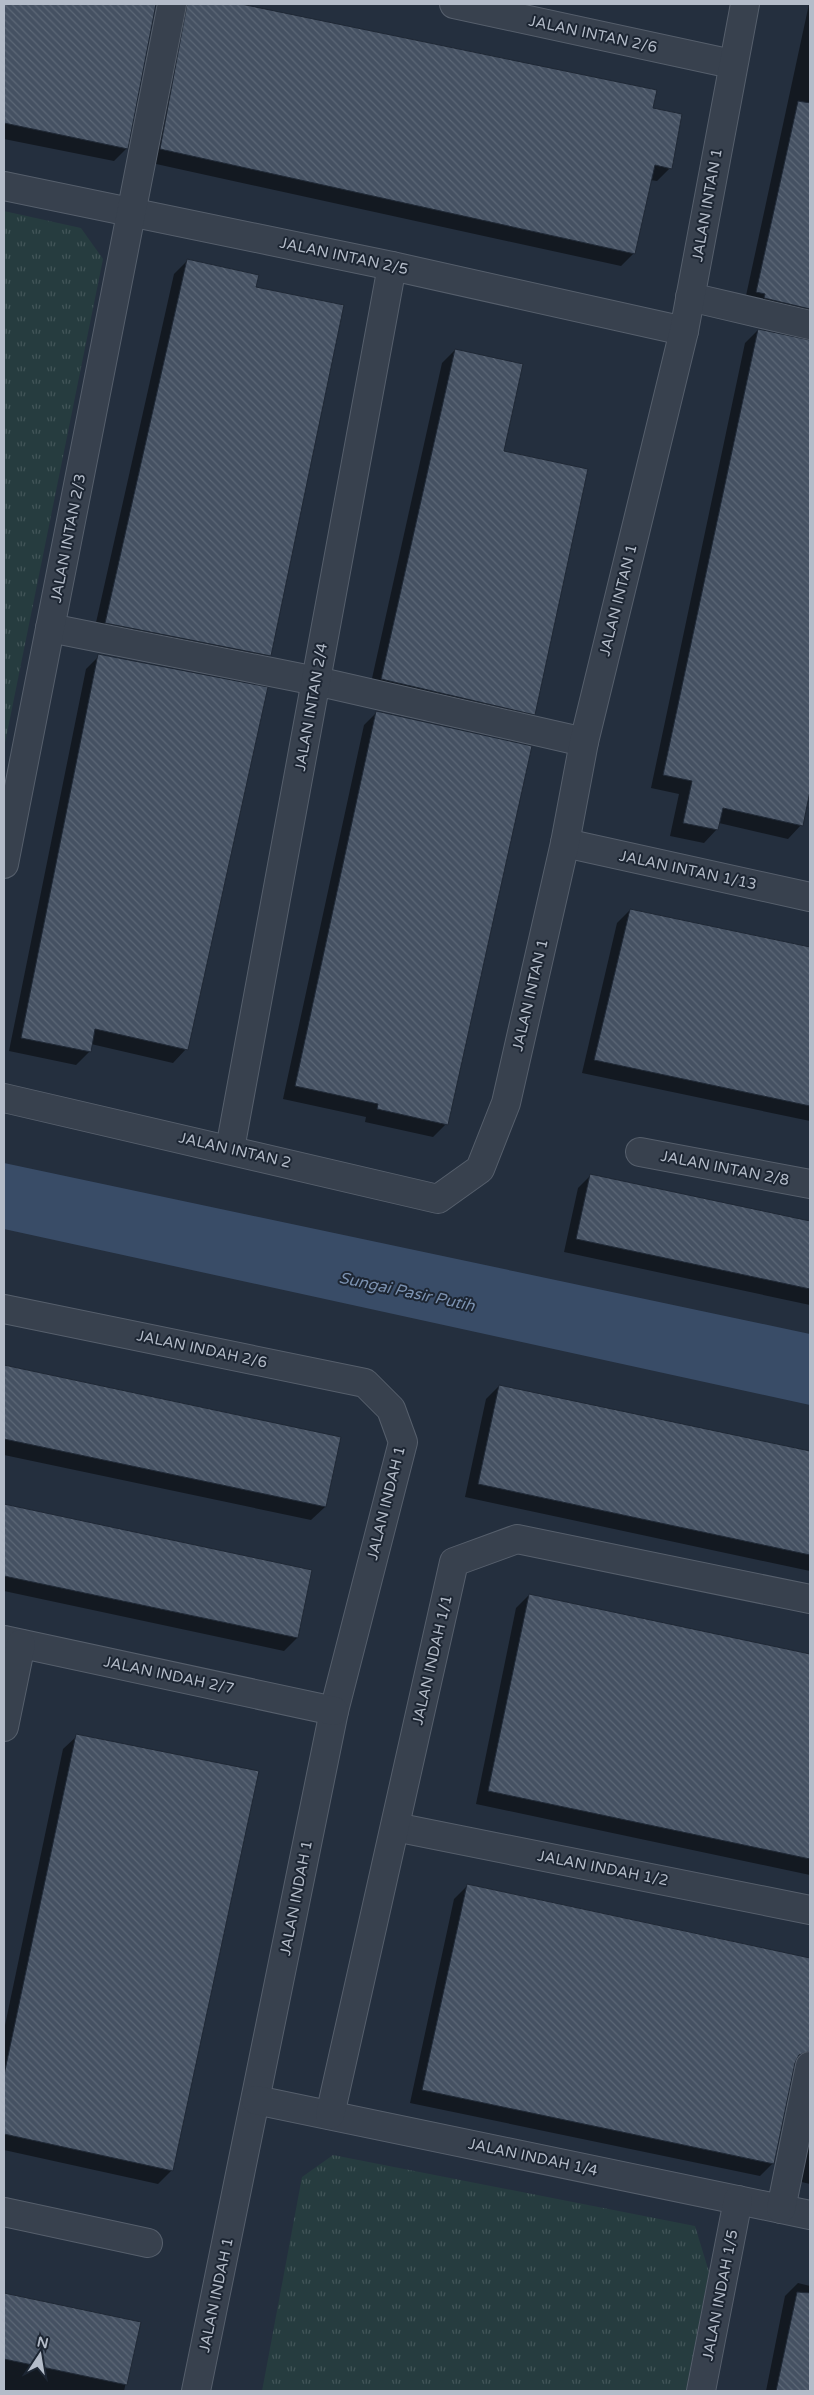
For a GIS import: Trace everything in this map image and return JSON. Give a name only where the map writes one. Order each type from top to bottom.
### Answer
[{"type":"street","name":"JALAN INTAN 2/3","points":[[4,864],[8,825],[50,628],[172,4]]},
{"type":"street","name":"JALAN INTAN 2/6","points":[[454,4],[732,64]]},
{"type":"street","name":"JALAN INTAN 1","points":[[461,1183],[480,1169],[506,1103],[565,843],[584,742],[684,331],[732,64],[745,4]]},
{"type":"street","name":"JALAN INTAN 2/5","points":[[4,186],[392,266],[684,331]]},
{"type":"street","name":"JALAN INTAN 2/4","points":[[230,1149],[392,266]]},
{"type":"street","points":[[690,297],[810,325]]},
{"type":"street","points":[[50,628],[316,681],[584,742]]},
{"type":"street","name":"JALAN INTAN 1/13","points":[[565,843],[810,896]]},
{"type":"street","name":"JALAN INTAN 2","points":[[4,1098],[230,1149],[438,1199],[461,1183]]},
{"type":"street","name":"JALAN INTAN 2/8","points":[[640,1152],[810,1184]]},
{"type":"street","name":"JALAN INDAH 2/6","points":[[4,1309],[365,1383],[391,1409]]},
{"type":"street","name":"JALAN INDAH 1","points":[[196,2391],[334,1711],[403,1442],[391,1409]]},
{"type":"street","name":"JALAN INDAH 1/1","points":[[330,2115],[454,1562],[517,1539],[810,1599]]},
{"type":"street","points":[[4,1727],[12,1642]]},
{"type":"street","name":"JALAN INDAH 2/7","points":[[12,1642],[334,1711]]},
{"type":"street","name":"JALAN INDAH 1/2","points":[[395,1826],[810,1910]]},
{"type":"street","points":[[781,2209],[810,2066]]},
{"type":"street","name":"JALAN INDAH 1/4","points":[[256,2100],[810,2215]]},
{"type":"street","name":"JALAN INDAH 1/5","points":[[701,2391],[738,2200]]},
{"type":"street","points":[[4,2212],[148,2243]]},
{"type":"green space","points":[[4,211],[81,228],[103,259],[4,748]]},
{"type":"green space","points":[[333,2155],[695,2226],[709,2272],[686,2391],[262,2391],[302,2177]]},
{"type":"water","name":"Sungai Pasir Putih","points":[[4,1163],[810,1334],[810,1405],[4,1229]]},
{"type":"building","points":[[4,4],[156,4],[128,149],[4,123]]},
{"type":"building","points":[[187,4],[241,4],[657,90],[653,108],[682,114],[672,169],[655,165],[635,254],[160,149]]},
{"type":"building","points":[[798,101],[810,103],[810,309],[764,298],[765,294],[756,292]]},
{"type":"building","points":[[187,259],[259,275],[256,287],[344,305],[271,656],[105,623]]},
{"type":"building","points":[[758,329],[810,340],[810,791],[803,826],[723,808],[718,830],[683,823],[692,781],[663,775]]},
{"type":"building","points":[[455,349],[523,364],[504,451],[588,469],[535,715],[381,679]]},
{"type":"building","points":[[98,654],[268,687],[188,1050],[95,1029],[91,1052],[21,1038]]},
{"type":"building","points":[[376,711],[532,746],[448,1125],[377,1109],[378,1104],[295,1086]]},
{"type":"building","points":[[630,909],[810,947],[810,1106],[594,1060]]},
{"type":"building","points":[[590,1174],[810,1221],[810,1289],[576,1239]]},
{"type":"building","points":[[4,1365],[341,1437],[326,1507],[4,1439]]},
{"type":"building","points":[[499,1385],[810,1451],[810,1555],[478,1484]]},
{"type":"building","points":[[4,1504],[312,1570],[298,1638],[4,1576]]},
{"type":"building","points":[[529,1594],[810,1654],[810,1859],[488,1791]]},
{"type":"building","points":[[76,1734],[259,1771],[173,2171],[4,2134],[4,2075]]},
{"type":"building","points":[[467,1884],[810,1958],[810,2051],[799,2055],[795,2063],[774,2164],[422,2090]]},
{"type":"building","points":[[797,2292],[810,2293],[810,2391],[776,2391]]},
{"type":"building","points":[[4,2293],[141,2322],[127,2385],[4,2359]]}]
